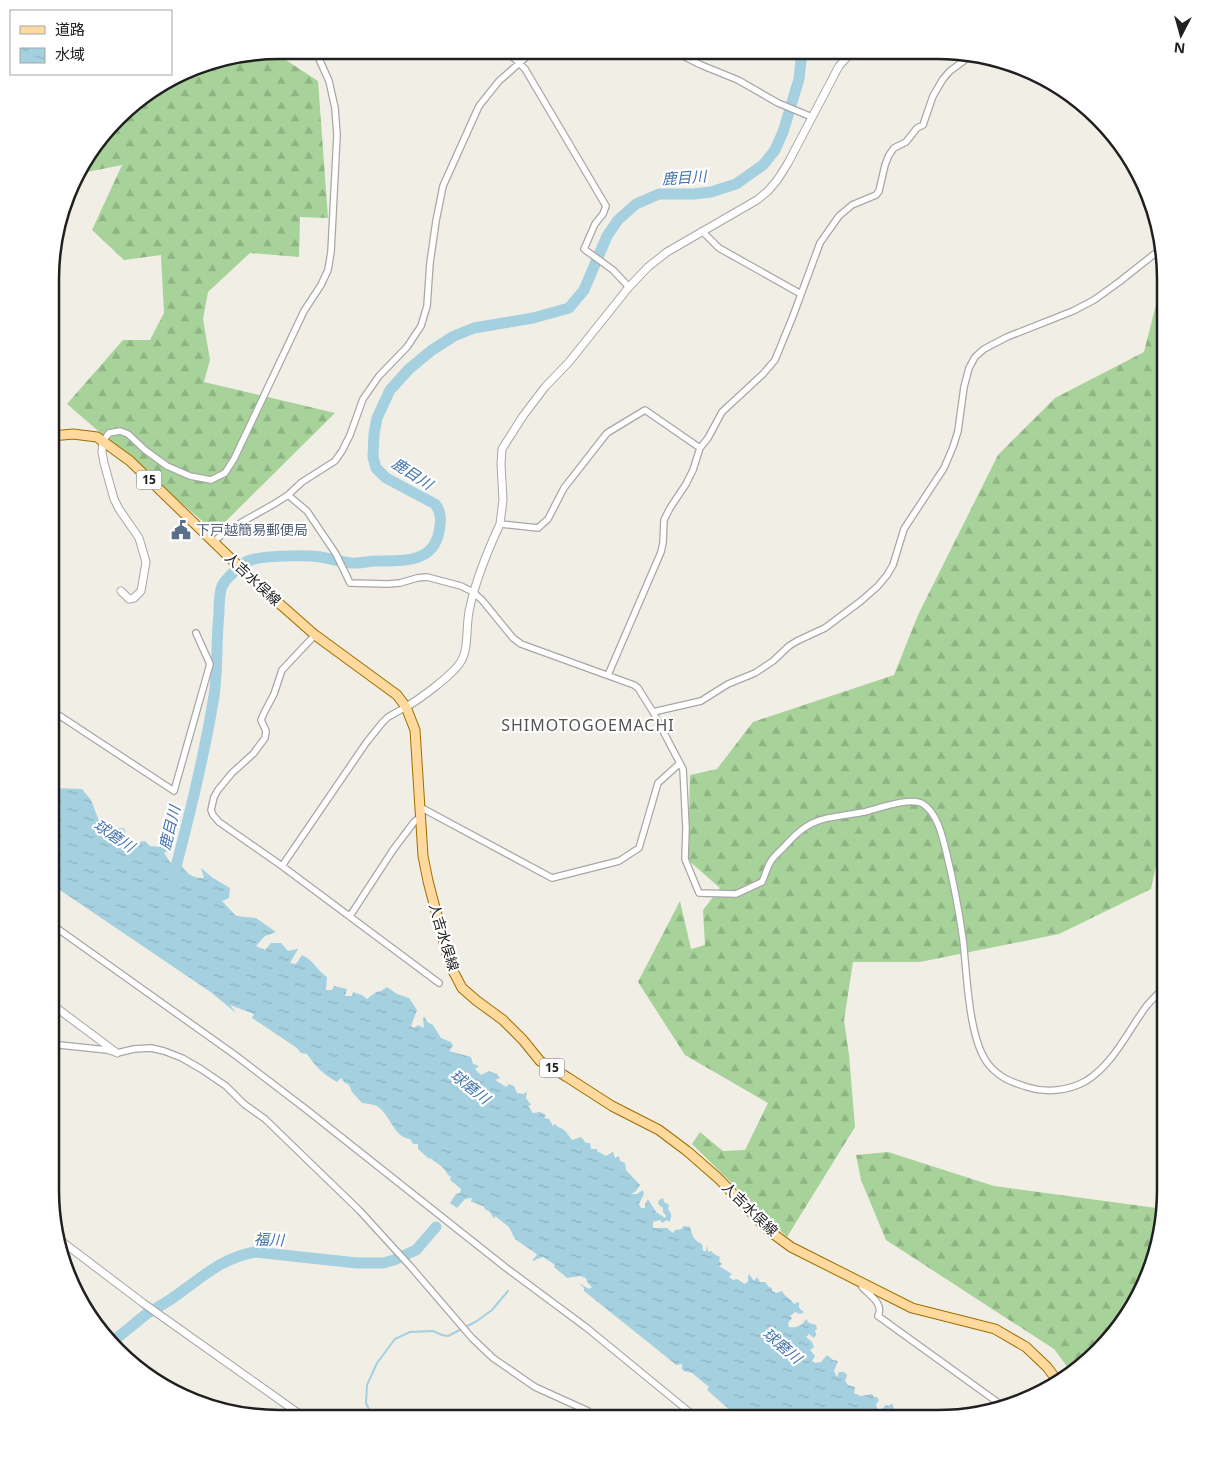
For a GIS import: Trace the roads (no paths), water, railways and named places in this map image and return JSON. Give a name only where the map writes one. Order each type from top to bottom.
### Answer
[{"type":"main road","name":"人吉水俣線","points":[[59,435],[72,434],[97,438],[130,461],[255,582],[315,635],[397,695],[406,707],[415,730],[423,856],[450,966],[462,988],[476,1001],[503,1020],[524,1040],[540,1061],[612,1106],[659,1130],[687,1151],[718,1178],[768,1230],[791,1247],[912,1308],[995,1329],[1026,1347],[1054,1377]]},
{"type":"street","points":[[122,591],[129,599],[134,598],[142,591],[146,562],[138,538],[114,499],[104,464],[103,441],[110,432],[120,431],[128,434],[145,450],[167,466],[190,476],[211,480],[225,473],[234,459],[304,311],[321,285],[328,270],[331,252],[336,135],[335,108],[329,81],[319,59]]},
{"type":"street","points":[[516,59],[526,69],[606,206],[603,214],[595,224],[584,249],[613,270],[628,286]]},
{"type":"street","points":[[213,542],[224,532],[288,495],[302,482],[335,461],[342,451],[350,436],[362,399],[379,376],[407,347],[421,326],[427,306],[430,263],[443,186],[479,106],[499,81],[523,59]]},
{"type":"street","points":[[689,59],[738,80],[778,103],[812,117]]},
{"type":"street","points":[[282,866],[366,743],[382,723],[418,700],[460,663],[464,654],[473,592],[500,524],[503,500],[502,450],[508,438],[545,387],[569,362],[606,317],[628,286],[648,267],[667,252],[743,208],[768,191],[788,163],[839,66],[845,59]]},
{"type":"street","points":[[608,675],[661,552],[664,543],[664,520],[693,470],[700,448],[708,438],[722,412],[763,374],[775,360],[809,272],[814,264],[820,243],[839,216],[852,205],[879,191],[889,155],[894,148],[906,142],[917,128],[923,125],[933,96],[943,79],[964,61]]},
{"type":"street","points":[[702,231],[719,248],[801,294]]},
{"type":"street","points":[[653,712],[701,701],[728,684],[755,673],[774,662],[789,646],[825,628],[861,602],[888,575],[904,530],[944,468],[958,431],[964,387],[969,368],[975,357],[1007,337],[1073,311],[1094,300],[1155,253]]},
{"type":"street","points":[[500,524],[538,528],[548,519],[564,488],[607,433],[645,410],[700,448]]},
{"type":"street","points":[[288,495],[307,511],[336,554],[350,583],[388,584],[427,577],[461,586],[473,592],[482,600],[521,644],[634,685],[653,712],[683,769],[686,828],[685,860],[699,893],[736,894],[762,882],[770,862],[797,833],[810,824],[824,818],[863,812],[902,802],[913,801],[922,803],[929,810],[942,836],[952,876],[963,940],[969,1001],[974,1028],[982,1054],[988,1064],[1009,1082],[1031,1088],[1058,1091],[1086,1081],[1112,1056],[1146,1007],[1157,995]]},
{"type":"street","points":[[59,715],[174,792],[210,664],[196,633]]},
{"type":"street","points":[[315,635],[282,670],[274,694],[261,720],[266,730],[265,738],[253,754],[232,773],[218,790],[211,810],[220,822],[439,982]]},
{"type":"street","points":[[350,916],[420,812],[552,878],[619,861],[639,848],[658,783],[679,764]]},
{"type":"street","points":[[59,930],[235,1055],[505,1267],[594,1334],[688,1410]]},
{"type":"street","points":[[59,1011],[117,1053]]},
{"type":"street","points":[[59,1045],[107,1050],[117,1053],[151,1048],[164,1051],[182,1058],[226,1086],[244,1104],[265,1120],[360,1211],[472,1338],[492,1358],[535,1387],[586,1410]]},
{"type":"street","points":[[65,1244],[143,1303],[294,1410]]},
{"type":"street","points":[[862,1282],[862,1287],[879,1305],[880,1311],[878,1316],[997,1402]]},
{"type":"water","name":"球磨川","points":[[59,788],[82,789],[91,800],[99,821],[108,829],[124,828],[127,838],[134,843],[145,841],[150,846],[173,848],[164,853],[172,865],[181,863],[184,870],[190,875],[204,878],[201,868],[230,888],[229,898],[222,901],[236,916],[256,918],[276,932],[265,936],[256,946],[265,950],[271,943],[281,943],[288,951],[298,949],[290,963],[296,964],[302,955],[310,960],[327,977],[326,990],[332,990],[334,986],[347,989],[345,996],[352,996],[353,992],[367,999],[387,987],[397,994],[409,998],[417,1010],[411,1026],[414,1028],[418,1025],[424,1028],[423,1018],[425,1017],[427,1022],[433,1025],[441,1038],[451,1042],[453,1046],[449,1051],[471,1057],[473,1064],[479,1066],[475,1069],[481,1075],[489,1071],[497,1074],[500,1078],[495,1080],[506,1087],[509,1084],[514,1086],[517,1093],[524,1094],[527,1091],[526,1098],[531,1105],[528,1106],[533,1113],[540,1112],[546,1115],[544,1118],[549,1119],[553,1126],[555,1124],[565,1130],[572,1140],[581,1137],[586,1143],[590,1143],[591,1149],[597,1149],[597,1151],[606,1156],[613,1152],[615,1158],[619,1156],[620,1161],[625,1163],[626,1170],[640,1185],[631,1194],[637,1194],[643,1190],[644,1194],[639,1204],[641,1208],[645,1208],[648,1199],[656,1212],[665,1218],[663,1208],[658,1204],[659,1200],[663,1198],[664,1202],[669,1205],[668,1209],[671,1219],[669,1222],[667,1220],[662,1223],[660,1220],[653,1222],[653,1228],[667,1228],[673,1233],[675,1230],[682,1229],[683,1226],[690,1227],[693,1237],[702,1244],[703,1251],[706,1251],[707,1245],[708,1252],[711,1251],[720,1257],[719,1261],[722,1264],[719,1266],[732,1274],[729,1277],[733,1280],[737,1279],[745,1284],[748,1281],[749,1274],[754,1281],[757,1277],[760,1282],[765,1282],[772,1288],[772,1291],[776,1293],[782,1291],[794,1304],[799,1302],[799,1308],[804,1312],[800,1314],[795,1312],[790,1316],[792,1318],[788,1323],[789,1327],[797,1327],[806,1319],[809,1323],[816,1325],[817,1329],[815,1330],[816,1335],[814,1338],[809,1334],[806,1337],[812,1342],[814,1347],[810,1350],[815,1356],[812,1361],[815,1363],[821,1362],[827,1355],[833,1360],[838,1361],[834,1371],[837,1377],[839,1372],[844,1372],[847,1375],[845,1381],[848,1385],[855,1387],[854,1393],[861,1396],[872,1394],[874,1397],[877,1397],[879,1400],[876,1405],[878,1410],[730,1410],[707,1390],[709,1387],[692,1373],[684,1371],[682,1364],[676,1365],[584,1291],[584,1288],[579,1283],[589,1289],[592,1287],[586,1278],[580,1276],[567,1278],[554,1267],[555,1265],[543,1257],[534,1260],[538,1255],[515,1239],[509,1227],[495,1216],[494,1219],[483,1206],[471,1202],[472,1198],[465,1199],[457,1208],[450,1203],[456,1194],[460,1193],[461,1189],[450,1180],[451,1177],[441,1166],[418,1149],[418,1144],[413,1144],[410,1139],[400,1135],[377,1106],[362,1103],[352,1092],[349,1085],[341,1078],[337,1082],[332,1079],[320,1070],[307,1054],[301,1053],[297,1048],[252,1018],[254,1014],[230,1005],[236,1013],[212,993],[59,889]]},
{"type":"water","points":[[892,1403],[895,1410],[881,1410],[886,1405],[889,1406]]},
{"type":"waterway","name":"鹿目川","points":[[173,878],[196,788],[214,696],[219,599],[224,583],[243,564],[260,558],[314,556],[347,563],[399,561],[417,558],[431,549],[436,542],[440,528],[440,517],[437,507],[435,504],[386,478],[376,468],[373,457],[377,418],[390,390],[409,369],[432,350],[454,336],[474,328],[533,318],[569,308],[584,290],[607,236],[618,220],[636,204],[659,194],[711,192],[736,184],[763,165],[775,150],[783,132],[799,79],[801,59]]},
{"type":"waterway","name":"福川","points":[[116,1338],[148,1313],[221,1264],[242,1255],[255,1252],[357,1263],[383,1263],[416,1250],[436,1227]]},
{"type":"waterway","points":[[534,1260],[539,1254]]},
{"type":"waterway","points":[[369,1410],[366,1403],[367,1385],[377,1363],[395,1339],[410,1332],[433,1331],[448,1336],[477,1321],[492,1310],[508,1291]]},
{"type":"place","name":"下戸越簡易郵便局","points":[[181,530]]},
{"type":"district","name":"SHIMOTOGOEMACHI","points":[[588,725]]}]
